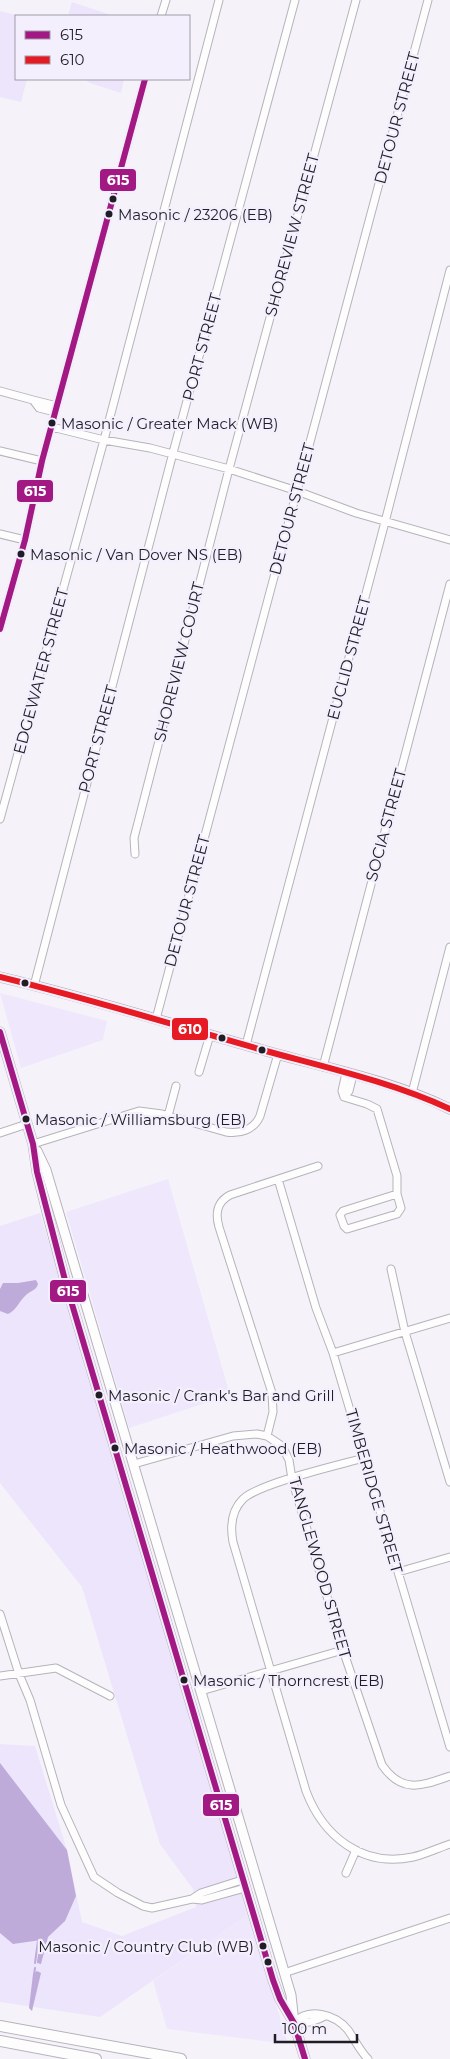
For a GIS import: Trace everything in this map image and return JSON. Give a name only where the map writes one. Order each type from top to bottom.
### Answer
[{"type":"highway","points":[[0,2026],[180,2059]]},
{"type":"highway","points":[[0,2041],[96,2059]]},
{"type":"main road","points":[[0,977],[349,1074],[412,1093],[450,1109]]},
{"type":"main road","points":[[0,1032],[33,1144],[37,1172],[58,1254],[243,1884],[272,1978],[280,1999],[294,2023]]},
{"type":"main road","points":[[33,1144],[46,1170],[80,1280],[161,1560],[291,1995],[294,2023],[305,2059]]},
{"type":"main road","points":[[48,1216],[52,1212],[59,1210]]},
{"type":"main road","points":[[58,1254],[62,1245],[68,1240]]},
{"type":"main road","points":[[63,1271],[69,1278],[80,1280]]},
{"type":"main road","points":[[90,1362],[101,1366],[109,1392],[118,1411]]},
{"type":"main road","points":[[114,1444],[117,1439],[120,1439],[128,1461],[134,1464]]},
{"type":"main road","points":[[140,1534],[154,1564],[159,1564],[161,1560]]},
{"type":"main road","points":[[190,1703],[195,1693],[201,1690]]},
{"type":"main road","points":[[212,1779],[220,1786],[226,1785],[228,1782]]},
{"type":"main road","points":[[243,1884],[247,1880],[255,1886],[263,1912],[269,1921]]},
{"type":"main road","points":[[272,1978],[281,1978],[284,1973]]},
{"type":"street","points":[[162,15],[166,0]]},
{"type":"street","name":"EDGEWATER STREET","points":[[0,819],[104,440],[219,0]]},
{"type":"street","name":"PORT STREET","points":[[34,986],[173,454],[295,0]]},
{"type":"street","name":"SHOREVIEW STREET","points":[[229,469],[356,0]]},
{"type":"street","name":"DETOUR STREET","points":[[156,1019],[428,0]]},
{"type":"street","points":[[0,629],[24,540],[42,462],[145,80]]},
{"type":"street","name":"EUCLID STREET","points":[[246,1045],[450,270]]},
{"type":"street","points":[[0,391],[34,400],[56,409]]},
{"type":"street","points":[[52,427],[173,454],[229,469],[385,522],[450,540]]},
{"type":"street","points":[[0,451],[42,462]]},
{"type":"street","name":"SHOREVIEW COURT","points":[[135,854],[134,838],[229,469]]},
{"type":"street","points":[[0,534],[24,540]]},
{"type":"street","name":"SOCIA STREET","points":[[323,1067],[450,584]]},
{"type":"street","points":[[412,1093],[450,947]]},
{"type":"street","points":[[199,1072],[210,1035]]},
{"type":"street","points":[[33,1144],[134,1112],[145,1111],[226,1132],[242,1131],[252,1127],[260,1116],[278,1054]]},
{"type":"street","points":[[349,1074],[349,1091],[344,1097],[377,1109],[397,1176],[397,1194],[401,1208],[397,1214],[347,1230],[344,1226],[340,1215],[343,1210],[397,1194]]},
{"type":"street","points":[[168,1116],[176,1086]]},
{"type":"street","points":[[0,1133],[27,1124]]},
{"type":"street","points":[[134,1464],[242,1434],[268,1436],[273,1412],[272,1393],[216,1216],[218,1207],[225,1197],[318,1166]]},
{"type":"street","name":"TIMBERIDGE STREET","points":[[278,1179],[316,1308],[334,1353],[450,1747]]},
{"type":"street","points":[[391,1269],[406,1332],[450,1482]]},
{"type":"street","points":[[334,1353],[450,1318]]},
{"type":"street","name":"TANGLEWOOD STREET","points":[[268,1436],[287,1453],[292,1479],[343,1650],[378,1758],[387,1772],[399,1783],[416,1786],[426,1785],[450,1776]]},
{"type":"street","points":[[364,1458],[292,1479],[248,1495],[237,1507],[231,1524],[233,1542],[311,1805],[318,1818],[329,1831],[344,1843],[356,1850],[377,1857],[408,1857],[450,1844]]},
{"type":"street","points":[[398,1572],[450,1557]]},
{"type":"street","points":[[0,1614],[19,1674],[30,1700],[61,1805],[94,1877],[118,1893],[143,1906],[152,1908],[192,1899],[200,1893],[243,1884]]},
{"type":"street","points":[[201,1690],[343,1650]]},
{"type":"street","points":[[0,1676],[56,1668],[110,1696]]},
{"type":"street","points":[[346,1873],[356,1850]]},
{"type":"street","points":[[284,1973],[450,1918]]},
{"type":"street","points":[[294,2023],[302,2024],[325,2016],[343,2025],[368,2059]]},
{"type":"shaded area","points":[[72,2],[111,15],[68,15]]},
{"type":"shaded area","points":[[0,11],[16,15],[15,80],[27,80],[21,102],[0,97]]},
{"type":"shaded area","points":[[86,80],[124,80],[121,93]]},
{"type":"shaded area","points":[[0,993],[107,1021],[103,1040],[21,1068]]},
{"type":"shaded area","points":[[168,1179],[230,1395],[129,1428],[66,1212]]},
{"type":"shaded area","points":[[40,1213],[249,1914],[100,2017],[0,2002],[0,1744],[35,1746],[67,1850],[82,1922],[122,1936],[196,1907],[193,1889],[160,1844],[82,1587],[0,1483],[0,1226]]},
{"type":"shaded area","points":[[36,1280],[38,1284],[36,1288],[24,1297],[14,1310],[8,1314],[0,1311],[0,1289],[3,1283]]},
{"type":"shaded area","points":[[0,1763],[67,1850],[76,1896],[65,1921],[48,1937],[41,1964],[37,1963],[37,1961],[41,1940],[13,1944],[0,1933]]},
{"type":"shaded area","points":[[249,1914],[288,2044],[167,2029],[153,1981]]},
{"type":"shaded area","points":[[37,1971],[41,1973],[32,2011],[29,2008],[33,1974]]},
{"type":"waterway","points":[[35,1963],[38,1941]]},
{"type":"waterway","points":[[34,1975],[35,1968]]},
{"type":"transit line","name":"615","points":[[0,629],[25,540],[42,461],[145,80]]},
{"type":"transit line","name":"610","points":[[0,977],[100,1003],[359,1076],[428,1099],[450,1109]]},
{"type":"transit line","name":"615","points":[[0,1032],[33,1144],[37,1172],[66,1284],[273,1980],[280,1999],[294,2023],[305,2059]]},
{"type":"place","name":"Masonic / 23206 (EB)","points":[[109,214]]},
{"type":"place","name":"Masonic / Greater Mack (WB)","points":[[52,423]]},
{"type":"place","name":"Masonic / Van Dover NS (EB)","points":[[21,554]]},
{"type":"place","name":"Masonic / Williamsburg (EB)","points":[[26,1119]]},
{"type":"place","name":"Masonic / Crank's Bar and Grill","points":[[99,1395]]},
{"type":"place","name":"Masonic / Heathwood (EB)","points":[[115,1448]]},
{"type":"place","name":"Masonic / Thorncrest (EB)","points":[[184,1680]]},
{"type":"place","name":"Masonic / Country Club (WB)","points":[[263,1946]]}]
